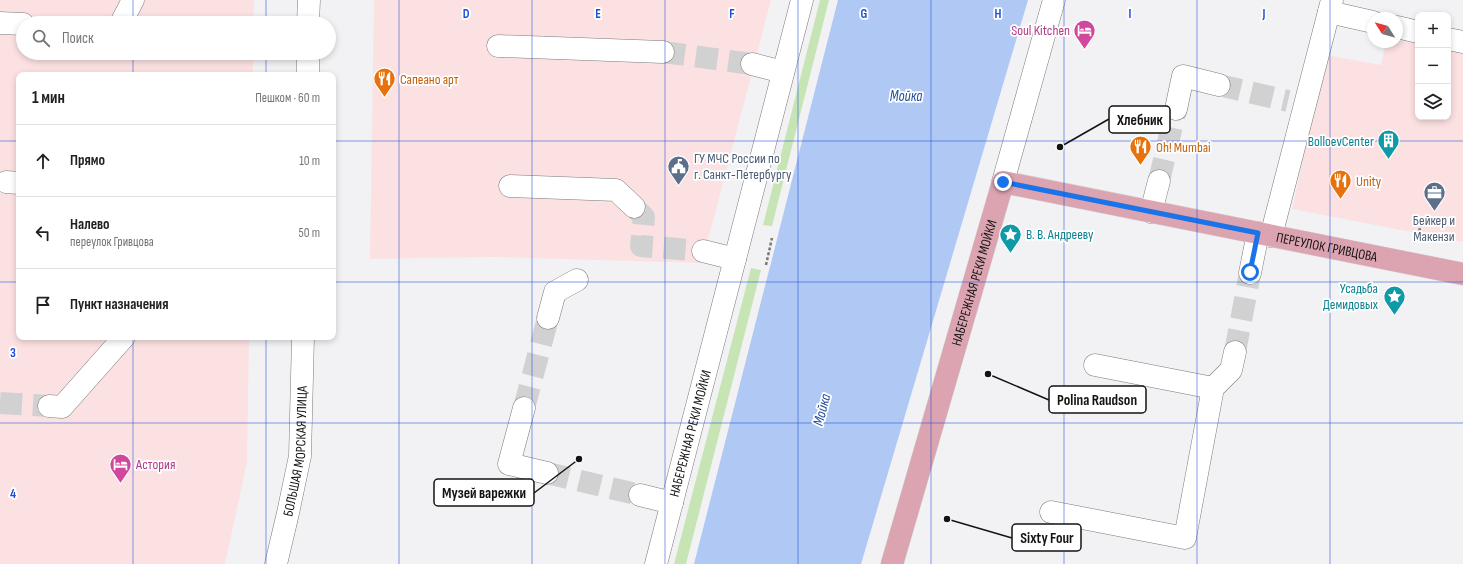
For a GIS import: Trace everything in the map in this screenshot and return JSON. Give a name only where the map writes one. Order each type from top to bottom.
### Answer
[{"type":"main road","name":"ПЕРЕУЛОК ГРИВЦОВА","points":[[1003,182],[1463,274]]},
{"type":"main road","name":"НАБЕРЕЖНАЯ РЕКИ МОЙКИ","points":[[892,564],[1003,182]]},
{"type":"street","points":[[125,16],[133,0]]},
{"type":"street","points":[[308,16],[309,0]]},
{"type":"street","name":"НАБЕРЕЖНАЯ РЕКИ МОЙКИ","points":[[656,564],[802,0]]},
{"type":"street","name":"НАБЕРЕЖНАЯ РЕКИ МОЙКИ","points":[[1003,182],[1054,0]]},
{"type":"street","points":[[1250,272],[1265,235],[1296,103],[1330,6],[1367,20]]},
{"type":"street","points":[[0,23],[16,24]]},
{"type":"street","points":[[1403,28],[1415,31]]},
{"type":"street","points":[[1451,39],[1463,42]]},
{"type":"street","points":[[498,46],[663,52]]},
{"type":"street","points":[[308,60],[308,72]]},
{"type":"street","points":[[752,64],[783,72]]},
{"type":"street","points":[[1176,110],[1183,76],[1219,85]]},
{"type":"street","points":[[1151,212],[1158,181]]},
{"type":"street","points":[[510,186],[616,190],[634,207]]},
{"type":"street","points":[[703,251],[735,259]]},
{"type":"street","points":[[548,318],[555,292],[577,280]]},
{"type":"street","points":[[49,406],[62,407],[121,340]]},
{"type":"street","name":"БОЛЬШАЯ МОРСКАЯ УЛИЦА","points":[[276,564],[300,456],[303,340]]},
{"type":"street","points":[[1051,512],[1185,538],[1213,388],[1231,370],[1235,352]]},
{"type":"street","points":[[1095,365],[1213,388]]},
{"type":"street","points":[[524,408],[509,464],[547,473]]},
{"type":"street","points":[[640,495],[672,503]]},
{"type":"path","points":[[1419,240],[1420,226]]},
{"type":"path","points":[[766,265],[771,244]]},
{"type":"shaded area","points":[[0,0],[254,0],[253,16],[16,16],[16,60],[253,60],[253,72],[16,72],[16,340],[249,340],[247,462],[225,564],[0,564]]},
{"type":"shaded area","points":[[374,0],[771,0],[702,263],[495,257],[370,259]]},
{"type":"shaded area","name":"BolloevCenter","points":[[1403,41],[1415,43],[1415,120],[1451,120],[1451,51],[1463,53],[1463,242],[1292,209],[1326,55],[1381,65],[1385,48],[1403,48]]},
{"type":"green space","points":[[820,0],[829,0],[772,226],[763,225]]},
{"type":"green space","points":[[751,268],[761,270],[686,564],[674,564]]},
{"type":"water","name":"Мойка","points":[[838,0],[1028,0],[861,564],[694,564]]},
{"type":"pier","points":[[776,233],[778,234],[770,266],[768,265]]},
{"type":"tunnel","points":[[663,52],[752,64]]},
{"type":"tunnel","points":[[1219,85],[1288,101]]},
{"type":"tunnel","points":[[1159,181],[1176,109]]},
{"type":"tunnel","points":[[634,207],[644,217],[641,246],[703,251]]},
{"type":"tunnel","points":[[1235,352],[1250,273]]},
{"type":"tunnel","points":[[524,408],[548,318]]},
{"type":"tunnel","points":[[0,403],[49,406]]},
{"type":"tunnel","points":[[547,473],[640,495]]},
{"type":"place","name":"Soul Kitchen","points":[[1085,50]]},
{"type":"place","name":"Сапеано арт","points":[[385,98]]},
{"type":"place","name":"Хлебник","points":[[1060,147]]},
{"type":"place","name":"BolloevCenter","points":[[1389,160]]},
{"type":"place","name":"Oh! Mumbai","points":[[1141,166]]},
{"type":"place","name":"ГУ МЧС России по г. Санкт-Петербургу","points":[[678,186]]},
{"type":"place","name":"Unity","points":[[1341,200]]},
{"type":"place","name":"Бейкер и Макензи","points":[[1434,212]]},
{"type":"place","name":"В. В. Андрееву","points":[[1011,254]]},
{"type":"place","name":"Усадьба Демидовых","points":[[1394,316]]},
{"type":"place","name":"Polina Raudson","points":[[988,374]]},
{"type":"place","name":"Музей варежки","points":[[579,459]]},
{"type":"place","name":"Астория","points":[[120,484]]},
{"type":"place","name":"Sixty Four","points":[[947,519]]},
{"type":"route","points":[[1003,182],[1258,233],[1250,272]]}]
